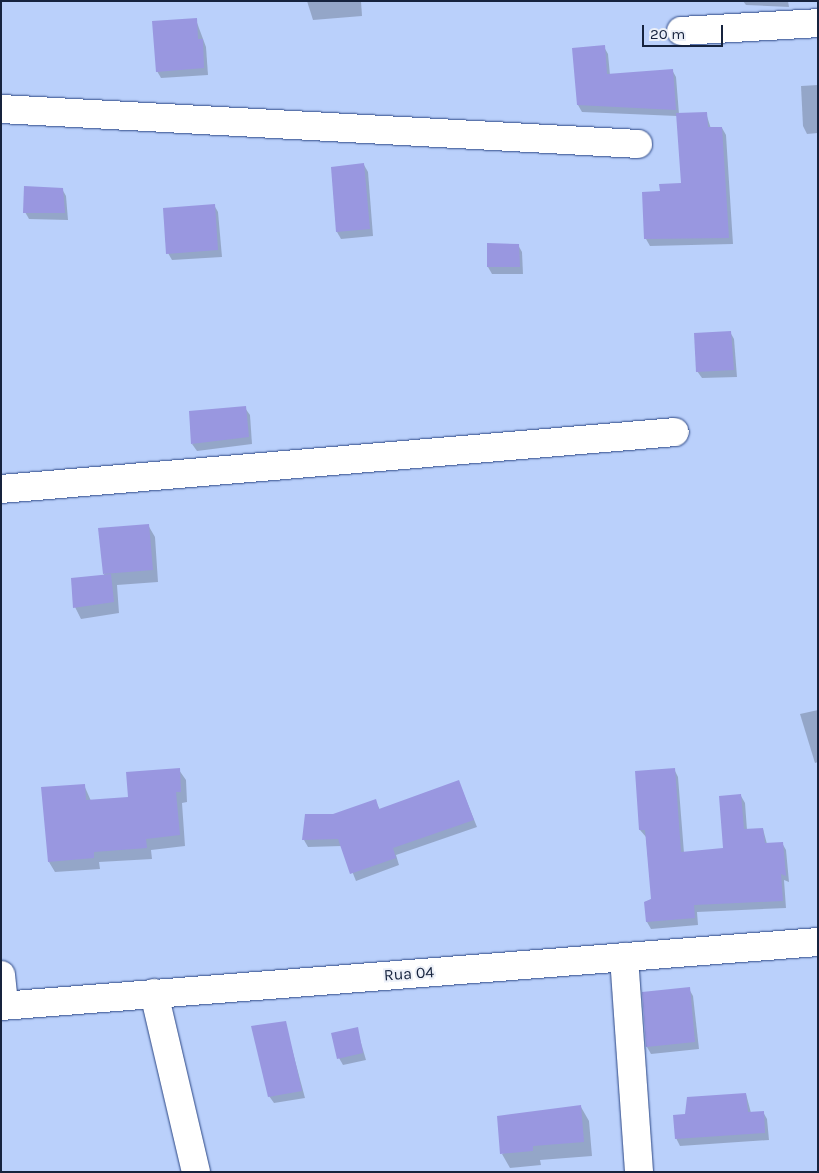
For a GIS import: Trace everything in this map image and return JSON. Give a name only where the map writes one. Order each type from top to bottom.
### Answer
[{"type":"street","points":[[681,31],[818,23]]},
{"type":"street","points":[[1,109],[638,144]]},
{"type":"street","points":[[1,488],[675,432]]},
{"type":"street","name":"Rua 04","points":[[2,1005],[818,942]]},
{"type":"street","points":[[624,957],[639,1172]]},
{"type":"street","points":[[1,975],[2,1005]]},
{"type":"street","points":[[154,994],[196,1172]]},
{"type":"building","points":[[197,18],[198,39],[203,39],[204,68],[156,72],[152,21]]},
{"type":"building","points":[[605,45],[607,74],[673,69],[676,110],[577,105],[572,48]]},
{"type":"building","points":[[707,112],[708,127],[722,127],[729,238],[644,239],[642,192],[660,191],[659,184],[681,183],[676,113]]},
{"type":"building","points":[[364,163],[370,229],[336,232],[331,167]]},
{"type":"building","points":[[24,186],[63,188],[65,213],[23,213]]},
{"type":"building","points":[[215,204],[218,250],[166,254],[163,208]]},
{"type":"building","points":[[487,243],[519,244],[520,267],[487,267]]},
{"type":"building","points":[[731,331],[734,370],[696,372],[694,333]]},
{"type":"building","points":[[246,406],[249,437],[191,444],[189,411]]},
{"type":"building","points":[[149,524],[153,570],[103,574],[98,528]]},
{"type":"building","points":[[111,574],[114,602],[73,608],[71,578]]},
{"type":"building","points":[[180,768],[181,792],[176,792],[180,835],[146,839],[147,848],[94,852],[94,858],[48,862],[41,787],[85,784],[86,800],[128,797],[126,772]]},
{"type":"building","points":[[675,768],[681,852],[723,848],[719,796],[741,794],[744,829],[763,828],[765,843],[783,842],[786,876],[781,874],[783,901],[694,905],[695,918],[646,922],[644,902],[651,899],[645,830],[639,830],[635,771]]},
{"type":"building","points":[[459,780],[474,820],[393,848],[396,858],[350,874],[338,839],[302,840],[305,814],[333,814],[376,799],[379,809]]},
{"type":"building","points":[[690,987],[695,1042],[646,1047],[642,992]]},
{"type":"building","points":[[286,1021],[302,1091],[268,1097],[251,1026]]},
{"type":"building","points":[[358,1027],[363,1053],[337,1059],[331,1033]]},
{"type":"building","points":[[746,1093],[748,1112],[764,1111],[765,1133],[675,1139],[673,1115],[685,1114],[687,1097]]},
{"type":"building","points":[[581,1105],[584,1142],[533,1146],[533,1151],[500,1154],[497,1116]]}]
